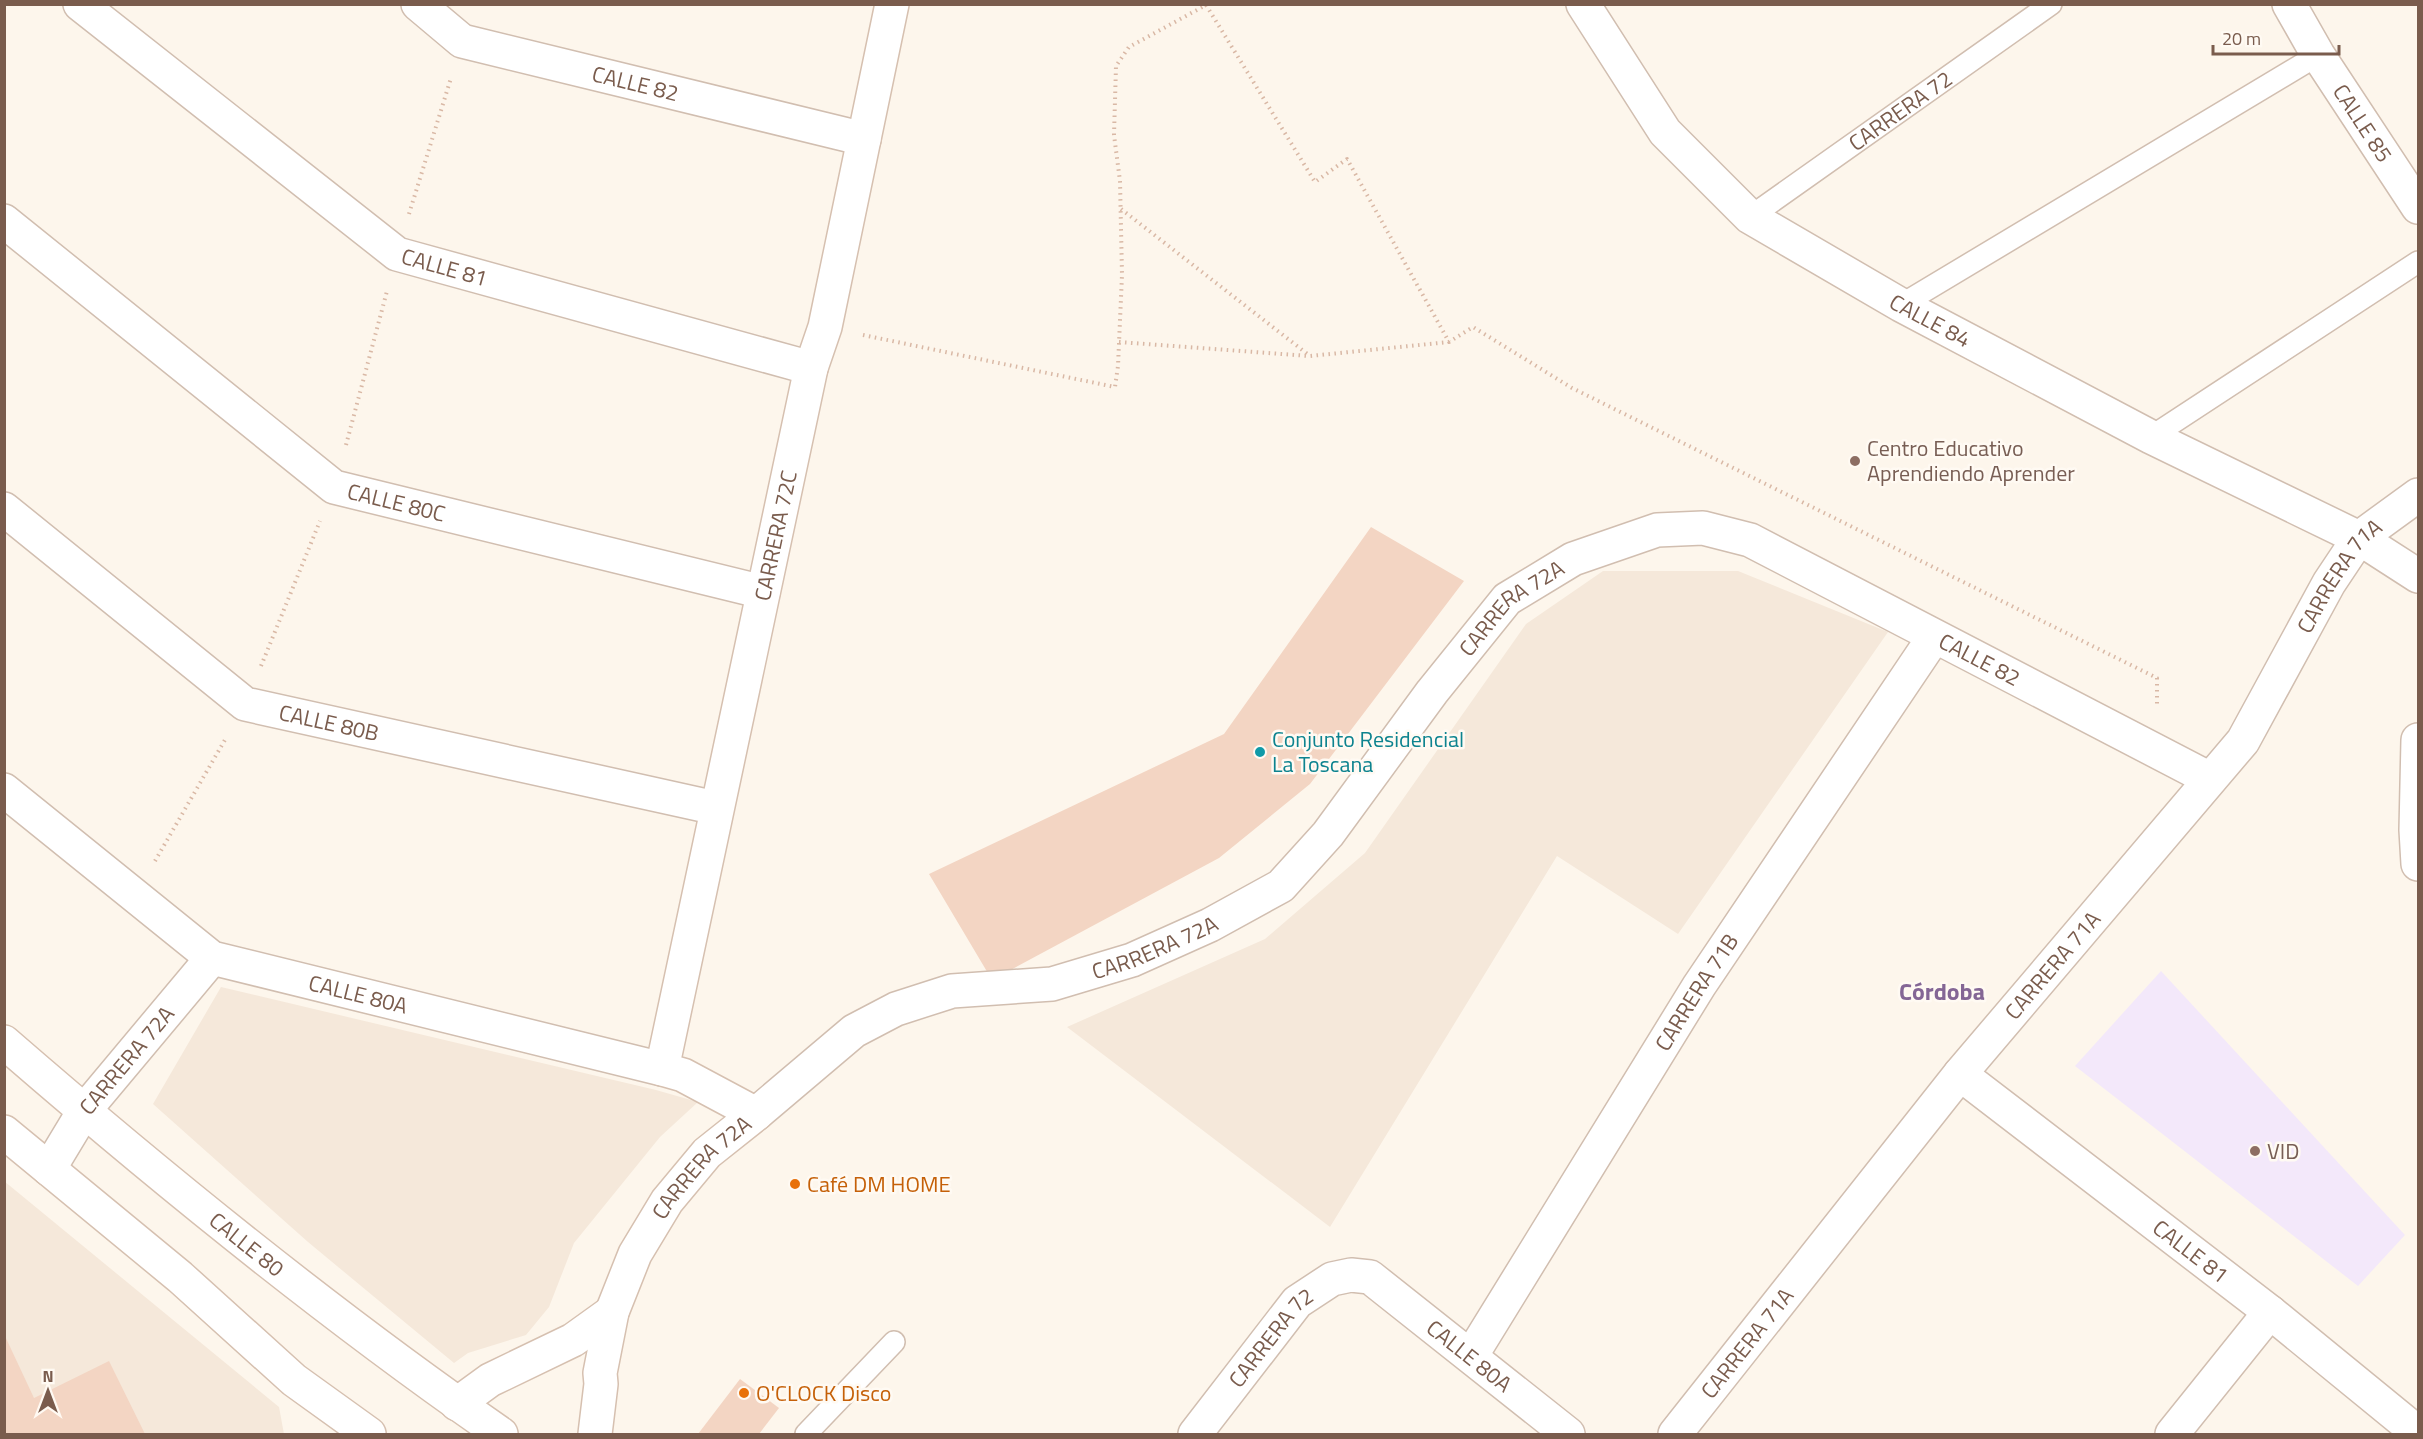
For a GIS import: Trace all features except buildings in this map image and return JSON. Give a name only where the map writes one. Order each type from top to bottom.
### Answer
[{"type":"street","name":"CALLE 81","points":[[80,4],[397,254],[811,368]]},
{"type":"street","name":"CALLE 82","points":[[418,4],[462,41],[864,139]]},
{"type":"street","name":"CARRERA 72C","points":[[662,1069],[811,368],[825,327],[892,4]]},
{"type":"street","name":"CALLE 85","points":[[2289,4],[2318,55],[2418,207]]},
{"type":"street","name":"CALLE 84","points":[[1592,8],[1665,132],[1750,217],[1901,305],[2151,437],[2359,538],[2418,576]]},
{"type":"street","name":"CALLE 80C","points":[[4,221],[334,487],[763,592]]},
{"type":"street","name":"CARRERA 71A","points":[[1675,1434],[1960,1074],[2243,741],[2330,583],[2359,538],[2418,495]]},
{"type":"street","name":"CALLE 80B","points":[[4,509],[245,704],[716,808]]},
{"type":"street","name":"CARRERA 72A","points":[[595,1434],[601,1384],[600,1373],[612,1312],[634,1254],[667,1201],[707,1153],[854,1031],[896,1009],[952,991],[1052,984],[1132,960],[1210,925],[1281,886],[1328,834],[1432,692],[1507,598],[1573,559],[1657,530],[1703,528],[1750,540]]},
{"type":"street","name":"CALLE 82","points":[[1750,540],[2210,779]]},
{"type":"street","name":"CARRERA 71B","points":[[1471,1356],[1699,986],[1934,637]]},
{"type":"street","points":[[2418,740],[2416,830],[2418,864]]},
{"type":"street","name":"CALLE 80A","points":[[4,790],[212,958],[683,1075],[756,1114]]},
{"type":"street","name":"CARRERA 72A","points":[[49,1169],[84,1111],[212,958]]},
{"type":"street","name":"CALLE 80","points":[[4,1042],[84,1111],[257,1251],[457,1404],[501,1434]]},
{"type":"street","name":"CALLE 81","points":[[1960,1074],[2270,1312],[2418,1433]]},
{"type":"street","points":[[4,1132],[180,1276],[294,1380],[369,1434]]},
{"type":"street","name":"CARRERA 72","points":[[1196,1434],[1297,1302],[1332,1279],[1351,1275],[1370,1277]]},
{"type":"street","name":"CALLE 80A","points":[[1370,1277],[1568,1434]]},
{"type":"street","points":[[457,1404],[490,1380],[573,1340],[612,1312]]},
{"type":"street","points":[[2172,1434],[2270,1312]]},
{"type":"street","points":[[294,1380],[328,1434]]},
{"type":"street","name":"CARRERA 72A","points":[[579,1434],[601,1384]]},
{"type":"lane","name":"CARRERA 72","points":[[1750,217],[2051,4]]},
{"type":"lane","points":[[1901,305],[2318,55]]},
{"type":"lane","points":[[2151,437],[2418,262]]},
{"type":"lane","points":[[806,1434],[894,1342]]},
{"type":"path","points":[[825,327],[1115,387],[1122,275],[1120,208],[1114,135],[1116,66],[1129,46],[1206,5],[1315,182],[1347,159],[1449,342]]},
{"type":"path","points":[[1120,208],[1310,356]]},
{"type":"path","points":[[1119,342],[1310,356],[1449,342],[1473,327],[1572,388],[2157,678],[2159,751]]},
{"type":"shaded area","points":[[1603,571],[1738,571],[1888,632],[1678,934],[1557,856],[1330,1227],[1067,1027],[1265,939],[1365,853],[1526,624]]},
{"type":"shaded area","name":"VID","points":[[2161,971],[2405,1235],[2358,1286],[2075,1066]]},
{"type":"shaded area","points":[[221,987],[656,1090],[698,1102],[660,1137],[574,1243],[549,1307],[526,1335],[468,1353],[454,1363],[308,1242],[153,1104]]},
{"type":"shaded area","points":[[4,1181],[279,1407],[284,1434],[5,1434]]},
{"type":"place","name":"Centro Educativo Aprendiendo Aprender","points":[[1855,461]]},
{"type":"place","name":"Conjunto Residencial La Toscana","points":[[1260,752]]},
{"type":"place","name":"VID","points":[[2255,1151]]},
{"type":"place","name":"Café DM HOME","points":[[795,1184]]},
{"type":"place","name":"O'CLOCK Disco","points":[[744,1393]]},
{"type":"district","name":"Córdoba","points":[[1942,992]]}]
